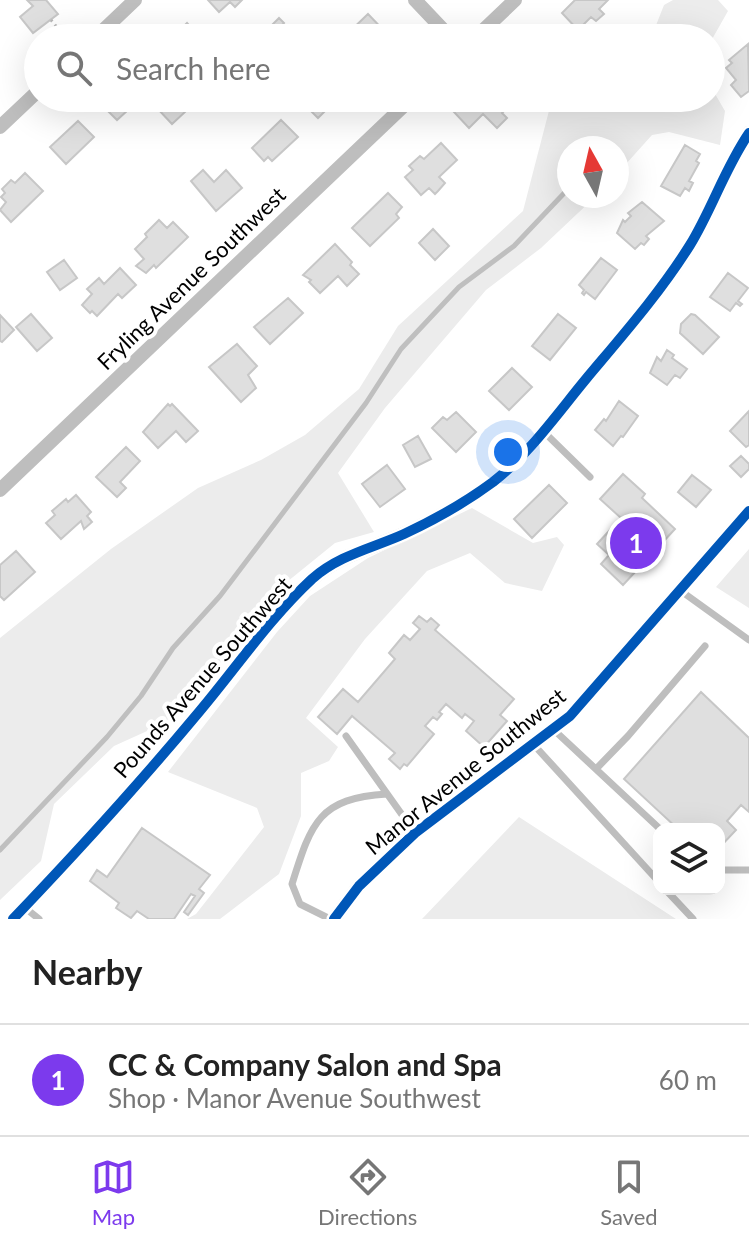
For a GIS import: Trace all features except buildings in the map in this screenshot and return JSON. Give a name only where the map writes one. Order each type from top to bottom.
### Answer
[{"type":"street","points":[[110,24],[135,0]]},
{"type":"street","points":[[415,0],[438,24]]},
{"type":"street","points":[[490,24],[515,0]]},
{"type":"street","points":[[0,127],[24,104]]},
{"type":"street","name":"Fryling Avenue Southwest","points":[[0,490],[397,112]]},
{"type":"street","name":"Pounds Avenue Southwest","points":[[13,919],[82,847],[201,711],[262,631],[311,580],[326,568],[362,549],[403,534],[458,505],[493,482],[543,431],[662,287],[691,243],[749,133]]},
{"type":"street","name":"Manor Avenue Southwest","points":[[336,918],[359,886],[415,833],[570,716],[749,511]]},
{"type":"lane","points":[[543,431],[590,477]]},
{"type":"lane","points":[[681,591],[749,640]]},
{"type":"lane","points":[[596,769],[705,646]]},
{"type":"lane","points":[[554,730],[654,823]]},
{"type":"lane","points":[[346,736],[415,833]]},
{"type":"lane","points":[[534,745],[653,875]]},
{"type":"lane","points":[[336,918],[300,904],[292,884],[307,838],[323,813],[343,802],[387,794]]},
{"type":"lane","points":[[725,870],[749,870]]},
{"type":"lane","points":[[671,895],[693,919]]},
{"type":"lane","points":[[24,907],[39,919]]},
{"type":"path","points":[[51,20],[54,24]]},
{"type":"shaded area","points":[[673,0],[718,0],[728,11],[721,24],[657,24],[664,5]]},
{"type":"shaded area","points":[[549,112],[725,112],[720,145],[669,132],[652,135],[629,161],[629,136],[557,136],[557,208],[583,208],[541,248],[486,290],[385,408],[338,473],[374,532],[335,543],[277,590],[178,717],[114,746],[54,804],[41,861],[0,900],[0,638],[111,549],[198,488],[261,460],[305,435],[359,389],[398,326],[523,211]]},
{"type":"shaded area","points":[[472,508],[533,543],[557,537],[564,545],[542,591],[505,583],[470,553],[427,571],[365,639],[306,718],[338,747],[329,761],[301,773],[301,816],[279,874],[220,919],[187,919],[196,914],[264,827],[257,808],[168,772],[277,632],[310,596],[368,558]]},
{"type":"shaded area","points":[[749,549],[749,608],[716,587]]},
{"type":"shaded area","points":[[519,817],[676,919],[422,919]]},
{"type":"waterway","points":[[0,850],[107,737],[141,696],[173,648],[220,596],[366,403],[401,349],[459,287],[514,246],[557,201]]},
{"type":"cycle path","points":[[13,919],[131,791],[267,627],[312,579],[345,558],[404,534],[461,504],[493,482],[531,446],[678,263],[749,133]]},
{"type":"cycle path","points":[[334,919],[359,886],[415,833],[570,716],[749,511]]},
{"type":"place","name":"CC & Company Salon and Spa","points":[[636,543]]}]
